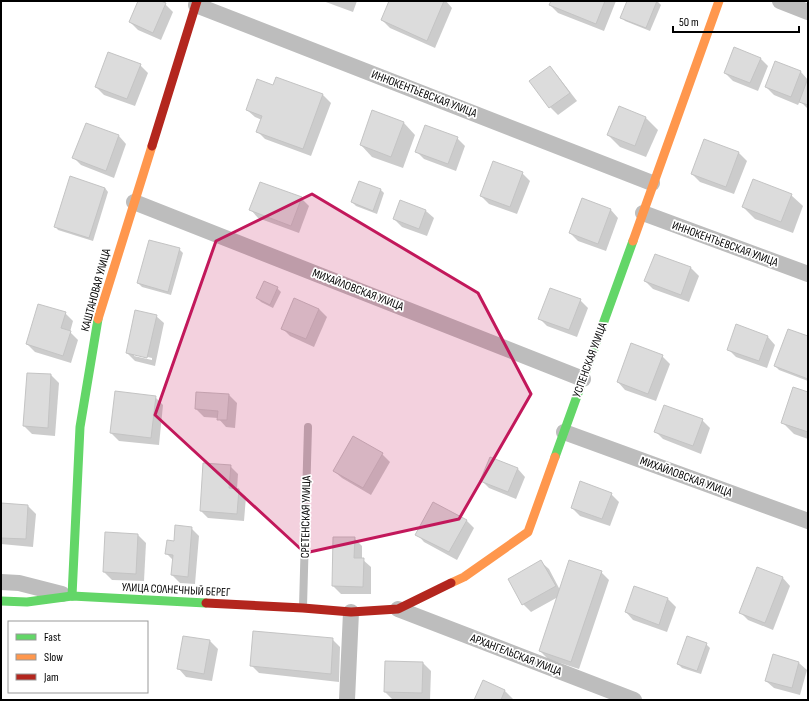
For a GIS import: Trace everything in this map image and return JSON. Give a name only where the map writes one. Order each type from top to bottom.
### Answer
[{"type":"street","name":"УСПЕНСКАЯ УЛИЦА","points":[[351,612],[398,610],[464,577],[528,532],[718,1]]},
{"type":"street","points":[[780,1],[808,12]]},
{"type":"street","name":"ИННОКЕНТЬЕВСКАЯ УЛИЦА","points":[[197,3],[652,183]]},
{"type":"street","name":"КАШТАНОВАЯ УЛИЦА","points":[[72,596],[80,427],[98,320],[197,3]]},
{"type":"street","name":"МИХАЙЛОВСКАЯ УЛИЦА","points":[[134,202],[583,379]]},
{"type":"street","name":"ИННОКЕНТЬЕВСКАЯ УЛИЦА","points":[[643,213],[808,274]]},
{"type":"street","name":"МИХАЙЛОВСКАЯ УЛИЦА","points":[[564,432],[808,522]]},
{"type":"street","points":[[1,582],[20,583],[72,596]]},
{"type":"street","name":"УЛИЦА СОЛНЕЧНЫЙ БЕРЕГ","points":[[1,600],[26,602],[72,596],[303,608],[351,612]]},
{"type":"street","name":"АРХАНГЕЛЬСКАЯ УЛИЦА","points":[[398,610],[634,700]]},
{"type":"street","points":[[347,700],[351,612]]},
{"type":"lane","name":"СРЕТЕНСКАЯ УЛИЦА","points":[[303,608],[308,427]]},
{"type":"highlighted area","points":[[312,194],[478,293],[531,394],[459,519],[305,553],[155,415],[216,241]]},
{"type":"building","points":[[138,1],[161,1],[166,3],[153,33],[129,22]]},
{"type":"building","points":[[389,1],[444,1],[427,41],[381,20]]},
{"type":"building","points":[[551,1],[605,1],[596,24],[549,5]]},
{"type":"building","points":[[627,1],[657,1],[646,28],[620,18]]},
{"type":"building","points":[[734,47],[761,58],[750,83],[724,73]]},
{"type":"building","points":[[108,52],[141,64],[127,99],[95,87]]},
{"type":"building","points":[[775,61],[801,71],[791,97],[765,87]]},
{"type":"building","points":[[550,66],[570,93],[549,108],[529,81]]},
{"type":"building","points":[[276,77],[323,94],[303,149],[256,132],[262,116],[246,110],[257,79],[273,85]]},
{"type":"building","points":[[808,78],[808,105],[799,102]]},
{"type":"building","points":[[619,106],[646,117],[635,146],[607,135]]},
{"type":"building","points":[[372,110],[404,122],[391,157],[360,145]]},
{"type":"building","points":[[86,123],[119,135],[106,171],[72,158]]},
{"type":"building","points":[[425,125],[458,137],[448,164],[415,152]]},
{"type":"building","points":[[704,139],[739,152],[726,187],[691,174]]},
{"type":"building","points":[[493,161],[523,172],[510,207],[480,196]]},
{"type":"building","points":[[70,176],[105,188],[89,238],[54,227]]},
{"type":"building","points":[[753,179],[792,194],[781,222],[742,207]]},
{"type":"building","points":[[359,181],[381,189],[373,211],[351,202]]},
{"type":"building","points":[[260,182],[302,197],[291,226],[249,210]]},
{"type":"building","points":[[582,198],[611,209],[598,244],[569,233]]},
{"type":"building","points":[[400,200],[426,210],[419,229],[393,219]]},
{"type":"building","points":[[149,240],[180,248],[168,292],[137,283]]},
{"type":"building","points":[[655,254],[691,267],[681,295],[644,281]]},
{"type":"building","points":[[264,281],[278,287],[270,305],[256,298]]},
{"type":"building","points":[[550,288],[581,299],[569,330],[538,319]]},
{"type":"building","points":[[294,298],[319,309],[306,339],[281,329]]},
{"type":"building","points":[[38,304],[66,312],[61,328],[71,331],[63,356],[26,344]]},
{"type":"building","points":[[135,310],[157,315],[147,358],[126,353]]},
{"type":"building","points":[[736,324],[768,336],[759,361],[727,350]]},
{"type":"building","points":[[788,329],[808,336],[808,379],[774,366]]},
{"type":"building","points":[[631,343],[663,355],[648,394],[617,382]]},
{"type":"building","points":[[27,373],[51,374],[48,428],[23,426]]},
{"type":"building","points":[[793,387],[808,392],[808,432],[781,423]]},
{"type":"building","points":[[115,391],[156,396],[151,438],[110,433]]},
{"type":"building","points":[[196,392],[229,394],[227,420],[217,420],[218,411],[195,409]]},
{"type":"building","points":[[664,405],[703,419],[693,446],[654,432]]},
{"type":"building","points":[[353,436],[383,453],[363,488],[333,471]]},
{"type":"building","points":[[490,457],[518,468],[508,492],[480,481]]},
{"type":"building","points":[[203,463],[231,465],[229,488],[239,489],[237,514],[200,511]]},
{"type":"building","points":[[580,481],[612,493],[602,519],[571,508]]},
{"type":"building","points":[[433,502],[467,520],[449,552],[415,535]]},
{"type":"building","points":[[1,503],[28,505],[26,539],[1,538]]},
{"type":"building","points":[[175,525],[192,527],[188,577],[171,575],[173,555],[165,554],[167,540],[174,541]]},
{"type":"building","points":[[105,532],[138,534],[136,574],[103,572]]},
{"type":"building","points":[[333,537],[355,537],[354,558],[364,558],[363,587],[332,586]]},
{"type":"building","points":[[541,560],[556,586],[522,605],[508,579]]},
{"type":"building","points":[[569,560],[602,571],[571,662],[539,651]]},
{"type":"building","points":[[757,567],[783,577],[765,623],[739,613]]},
{"type":"building","points":[[634,586],[668,598],[659,625],[625,612]]},
{"type":"building","points":[[253,631],[333,638],[331,674],[250,666]]},
{"type":"building","points":[[183,636],[210,640],[204,674],[177,669]]},
{"type":"building","points":[[687,636],[707,643],[697,671],[677,664]]},
{"type":"building","points":[[773,654],[799,662],[792,688],[765,681]]},
{"type":"building","points":[[385,661],[423,662],[422,693],[384,692]]},
{"type":"building","points":[[483,680],[505,690],[501,700],[474,700]]},
{"type":"traffic: fast","points":[[555,457],[633,241]]},
{"type":"traffic: fast","points":[[72,596],[80,427],[98,319]]},
{"type":"traffic: fast","points":[[1,601],[27,602],[72,596],[206,603]]},
{"type":"traffic: slow","points":[[633,241],[719,1]]},
{"type":"traffic: slow","points":[[98,319],[152,146]]},
{"type":"traffic: slow","points":[[451,583],[464,577],[528,532],[555,457]]},
{"type":"traffic: jam","points":[[152,146],[197,1]]},
{"type":"traffic: jam","points":[[206,603],[351,612],[398,609],[451,583]]}]
